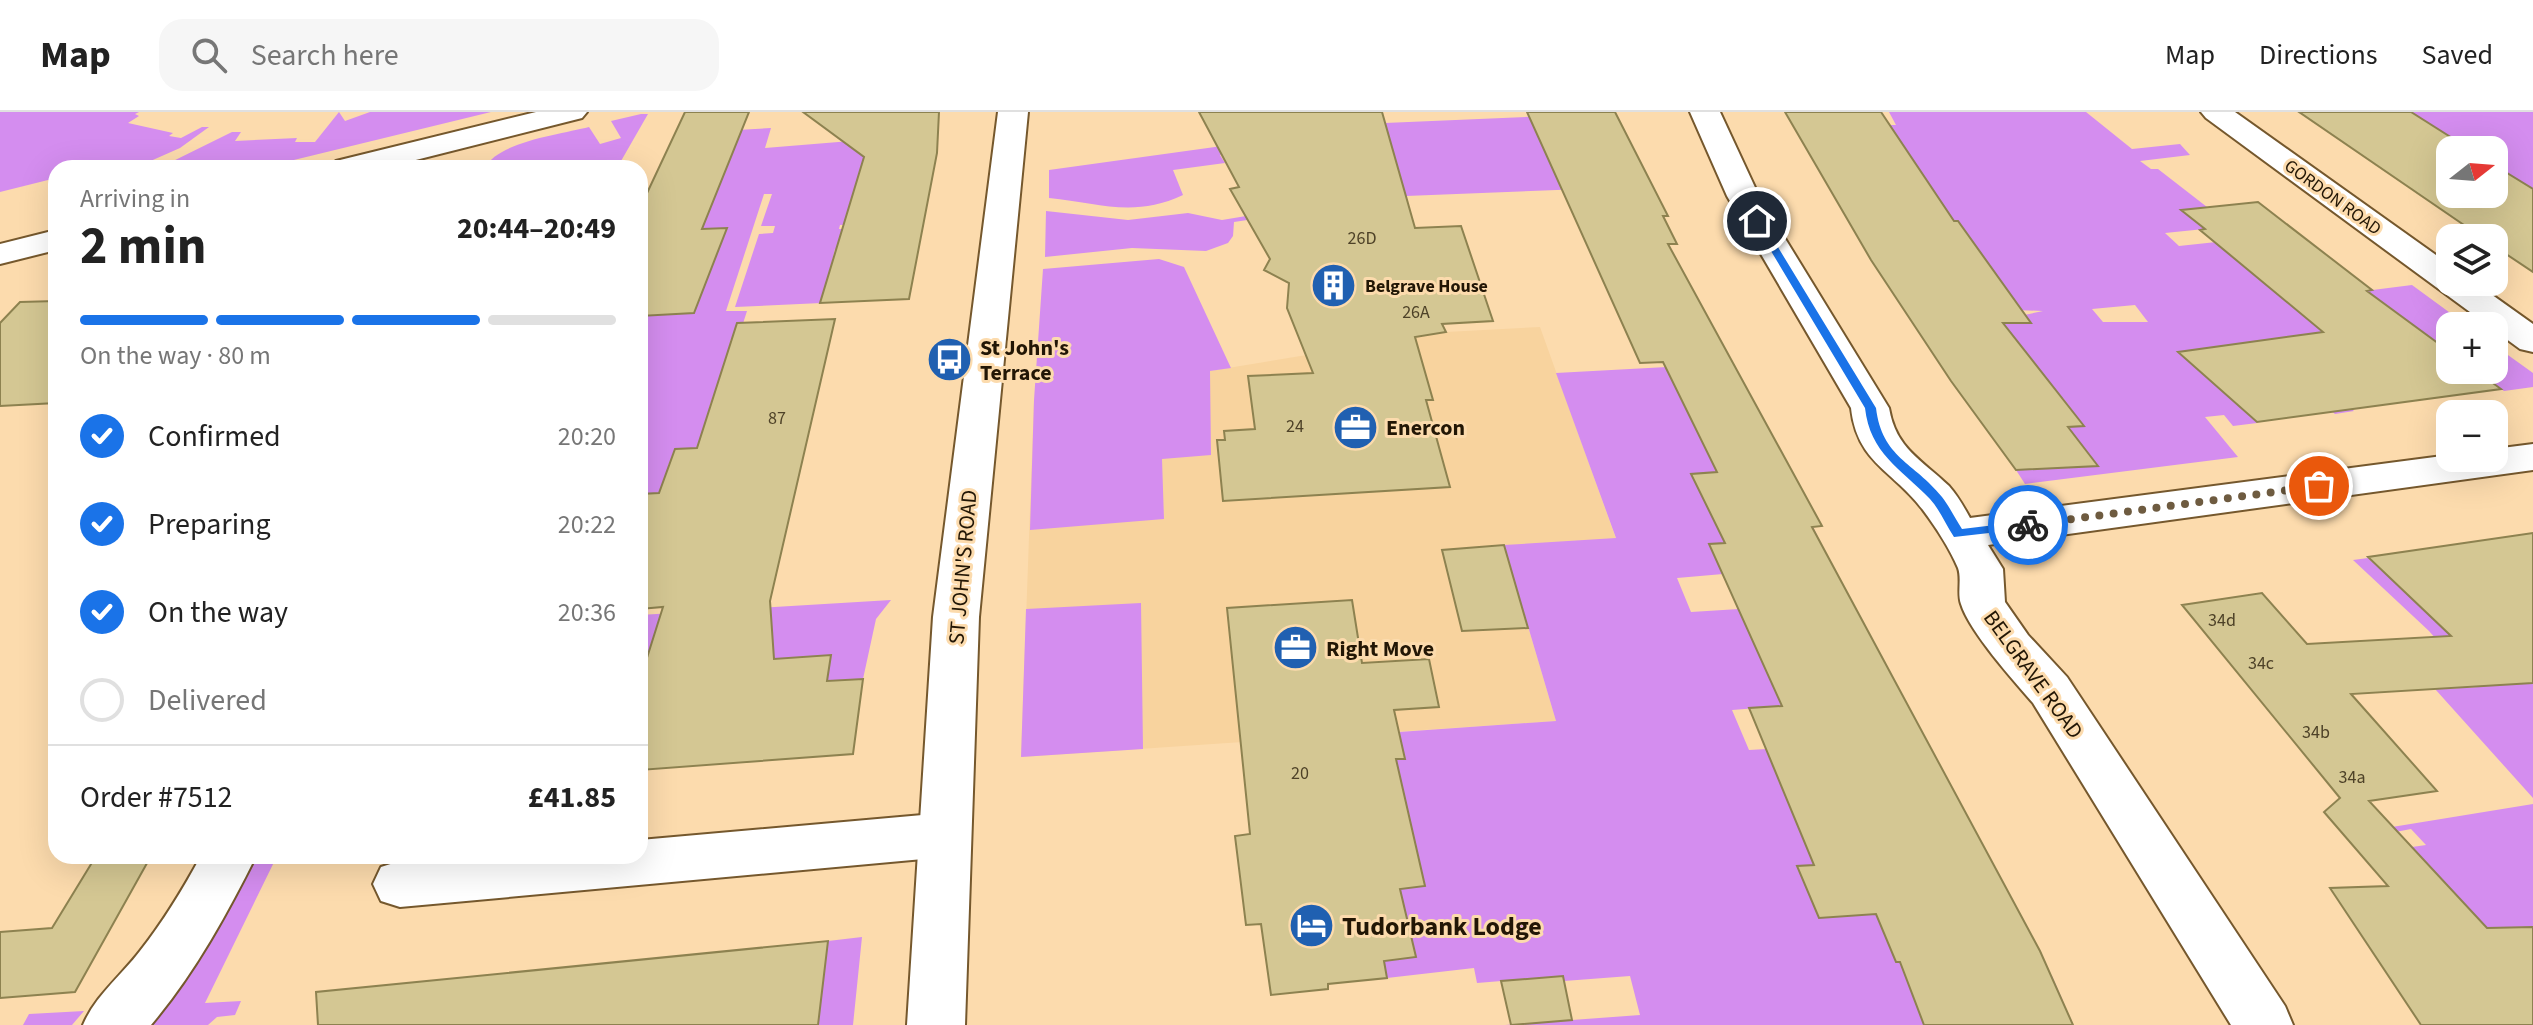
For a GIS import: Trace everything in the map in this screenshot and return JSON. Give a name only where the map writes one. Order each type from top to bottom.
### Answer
[{"type":"street","points":[[412,160],[437,157],[572,112]]},
{"type":"street","name":"ST JOHN'S ROAD","points":[[936,1025],[956,617],[1013,112]]},
{"type":"street","name":"BELGRAVE ROAD","points":[[1705,112],[1721,153],[1750,209],[1870,408],[1873,431],[1888,453],[1937,499],[1981,569],[1983,604],[2012,647],[2050,690],[2264,1025]]},
{"type":"street","name":"GORDON ROAD","points":[[2216,112],[2436,272]]},
{"type":"street","points":[[0,254],[48,242]]},
{"type":"street","name":"GORDON ROAD","points":[[2470,296],[2533,341]]},
{"type":"street","points":[[1959,534],[2533,457]]},
{"type":"street","points":[[648,862],[945,835]]},
{"type":"street","points":[[112,1025],[164,963],[225,864]]},
{"type":"street","points":[[400,884],[622,864]]},
{"type":"shaded area","points":[[0,112],[139,112],[135,114],[139,116],[128,123],[173,133],[169,136],[181,138],[202,127],[209,127],[180,148],[153,160],[48,160],[48,180],[0,192]]},
{"type":"shaded area","points":[[339,112],[345,121],[370,112],[491,112],[294,160],[175,160],[232,132],[241,132],[235,141],[297,138],[295,142],[315,142]]},
{"type":"shaded area","points":[[1280,112],[1382,112],[1385,123],[1549,116],[1583,189],[1406,196],[1224,154],[1220,155],[1225,163],[1173,170],[1183,195],[1165,202],[1116,207],[1049,198],[1049,170],[1251,142]]},
{"type":"shaded area","points":[[1889,112],[2086,112],[2132,149],[2180,144],[2190,155],[2140,161],[2151,169],[2158,169],[2207,207],[2182,211],[2200,225],[2278,217],[2283,221],[2165,233],[2179,246],[2235,240],[2341,294],[2412,285],[2449,312],[2436,312],[2436,342],[2421,331],[2318,352],[2298,335],[2269,339],[2354,411],[2335,414],[2272,360],[2196,367],[2257,423],[2233,426],[2224,415],[2205,417],[2238,457],[2025,484],[2016,470],[2097,465],[2068,427],[2083,425],[2063,398],[2047,399],[1986,323],[2043,311],[1993,309],[1950,221],[1835,197],[1830,190],[1905,190],[1871,125],[1896,125]],"holes":[[[2135,305],[2148,322],[2103,322],[2092,309]]]},
{"type":"shaded area","points":[[2403,112],[2533,112],[2533,194],[2508,194],[2508,136],[2436,136],[2436,139]]},
{"type":"shaded area","points":[[648,114],[622,160],[491,160],[516,145],[589,127],[600,144],[621,138],[611,121]]},
{"type":"shaded area","points":[[771,128],[765,148],[863,140],[883,134],[861,224],[840,225],[839,229],[860,229],[856,247],[835,249],[829,273],[850,273],[843,302],[735,307],[759,234],[773,233],[775,226],[761,226],[772,194],[764,194],[726,311],[747,311],[739,336],[731,339],[729,347],[733,350],[721,393],[713,396],[709,408],[711,447],[675,449],[668,466],[698,491],[648,494],[648,312],[704,288],[707,277],[683,278],[737,130]]},
{"type":"shaded area","points":[[1319,204],[1328,208],[1234,222],[1233,236],[1228,243],[1206,251],[1132,248],[1045,257],[1046,211],[1128,220],[1188,213],[1222,220]]},
{"type":"shaded area","points":[[1159,259],[1184,267],[1231,368],[1210,371],[1211,455],[1162,459],[1164,519],[1030,530],[1034,400],[1043,269]]},
{"type":"shaded area","points":[[1540,327],[1616,539],[1504,546],[1556,721],[1021,757],[1034,400],[1446,332]]},
{"type":"shaded area","points":[[2508,355],[2533,373],[2533,387],[2504,391],[2494,384],[2508,384]]},
{"type":"shaded area","points":[[1667,367],[1813,527],[1818,537],[1710,544],[1723,574],[1677,578],[1691,612],[1739,609],[1782,706],[1732,710],[1749,750],[1800,747],[1789,806],[1796,822],[1834,820],[1819,918],[1876,914],[1897,962],[1969,957],[1979,977],[2052,976],[2063,1001],[1916,1003],[1924,1025],[1505,1025],[1640,1015],[1630,976],[1564,981],[1562,976],[1477,983],[1474,968],[1387,978],[1384,961],[1416,956],[1407,922],[1370,893],[1425,886],[1348,763],[1405,759],[1399,732],[1556,721],[1504,545],[1616,538],[1556,373]]},
{"type":"shaded area","points":[[2368,558],[2437,622],[2478,616],[2533,653],[2533,798],[2391,640],[2400,639],[2443,689],[2478,687],[2429,631],[2353,560]]},
{"type":"shaded area","points":[[891,600],[876,619],[863,679],[827,681],[830,655],[785,658],[648,694],[648,615]]},
{"type":"shaded area","points":[[1141,603],[1143,749],[1021,757],[1026,609]]},
{"type":"shaded area","points":[[2533,804],[2533,927],[2498,928],[2482,934],[2412,847],[2426,845],[2411,829],[2349,841],[2343,835]]},
{"type":"shaded area","points":[[246,864],[273,864],[205,1003],[241,1001],[235,1015],[217,1017],[208,1025],[140,1025]]},
{"type":"shaded area","points":[[862,937],[853,1025],[818,1025],[828,941]]},
{"type":"shaded area","points":[[84,1011],[72,1025],[23,1025],[29,1014]]},
{"type":"building","points":[[685,112],[749,112],[702,229],[727,228],[694,313],[648,316],[648,191]]},
{"type":"building","points":[[803,112],[939,112],[937,153],[909,299],[820,303],[864,157]]},
{"type":"building","points":[[1199,112],[1382,112],[1415,228],[1461,226],[1493,321],[1442,324],[1446,332],[1415,337],[1433,400],[1426,400],[1450,487],[1223,501],[1217,440],[1225,440],[1224,431],[1255,429],[1248,376],[1313,373],[1287,308],[1289,283],[1264,270],[1270,259],[1230,189],[1239,187]]},
{"type":"building","points":[[1527,112],[1615,112],[1668,216],[1663,216],[1677,244],[1668,244],[1822,526],[1812,527],[2040,951],[2073,1025],[1924,1025],[1900,962],[1896,962],[1876,914],[1819,918],[1797,866],[1814,865],[1749,708],[1782,706],[1709,544],[1725,543],[1691,474],[1717,472],[1663,362],[1640,363]]},
{"type":"building","points":[[1785,112],[1881,112],[1954,221],[1958,221],[2031,323],[2003,323],[2084,426],[2068,427],[2098,466],[2016,470],[1951,381],[1871,260]]},
{"type":"building","points":[[2299,112],[2411,112],[2449,136],[2436,136],[2436,206]]},
{"type":"building","points":[[2508,174],[2533,189],[2533,272],[2508,255],[2508,224],[2463,224],[2439,208],[2508,208]]},
{"type":"building","points":[[2258,202],[2372,290],[2367,291],[2436,342],[2436,384],[2494,384],[2501,389],[2257,422],[2178,352],[2323,332],[2200,230],[2205,229],[2181,210]]},
{"type":"building","points":[[48,301],[48,403],[0,406],[0,323],[20,302]]},
{"type":"building","points":[[835,319],[770,601],[774,659],[831,655],[827,681],[863,679],[853,754],[648,769],[648,655],[663,607],[648,608],[648,494],[659,493],[675,449],[697,448],[737,323]]},
{"type":"building","points":[[2533,533],[2533,683],[2351,694],[2437,791],[2369,801],[2487,928],[2533,927],[2533,1025],[2421,1025],[2330,888],[2388,886],[2324,812],[2340,798],[2182,605],[2262,593],[2307,644],[2451,636],[2368,557]]},
{"type":"building","points":[[1504,545],[1528,628],[1462,631],[1442,550]]},
{"type":"building","points":[[1352,600],[1362,663],[1429,659],[1439,707],[1394,710],[1405,759],[1396,759],[1425,886],[1400,889],[1416,957],[1384,961],[1387,978],[1328,984],[1328,989],[1271,995],[1261,924],[1246,925],[1235,836],[1250,834],[1227,608]]},
{"type":"building","points":[[91,864],[147,864],[75,992],[0,998],[0,932],[52,928]]},
{"type":"building","points":[[828,941],[818,1025],[318,1025],[316,992]]},
{"type":"building","points":[[1563,976],[1572,1020],[1511,1025],[1501,981]]},
{"type":"way so far","points":[[2028,525],[2319,486]]},
{"type":"place","name":"Belgrave House","points":[[1334,286]]},
{"type":"place","name":"St John's Terrace","points":[[949,360]]},
{"type":"place","name":"Enercon","points":[[1355,427]]},
{"type":"place","name":"Right Move","points":[[1295,648]]},
{"type":"place","name":"Tudorbank Lodge","points":[[1311,926]]},
{"type":"route","points":[[1757,221],[1870,408],[1873,431],[1888,453],[1937,499],[1959,534],[2028,525]]}]
